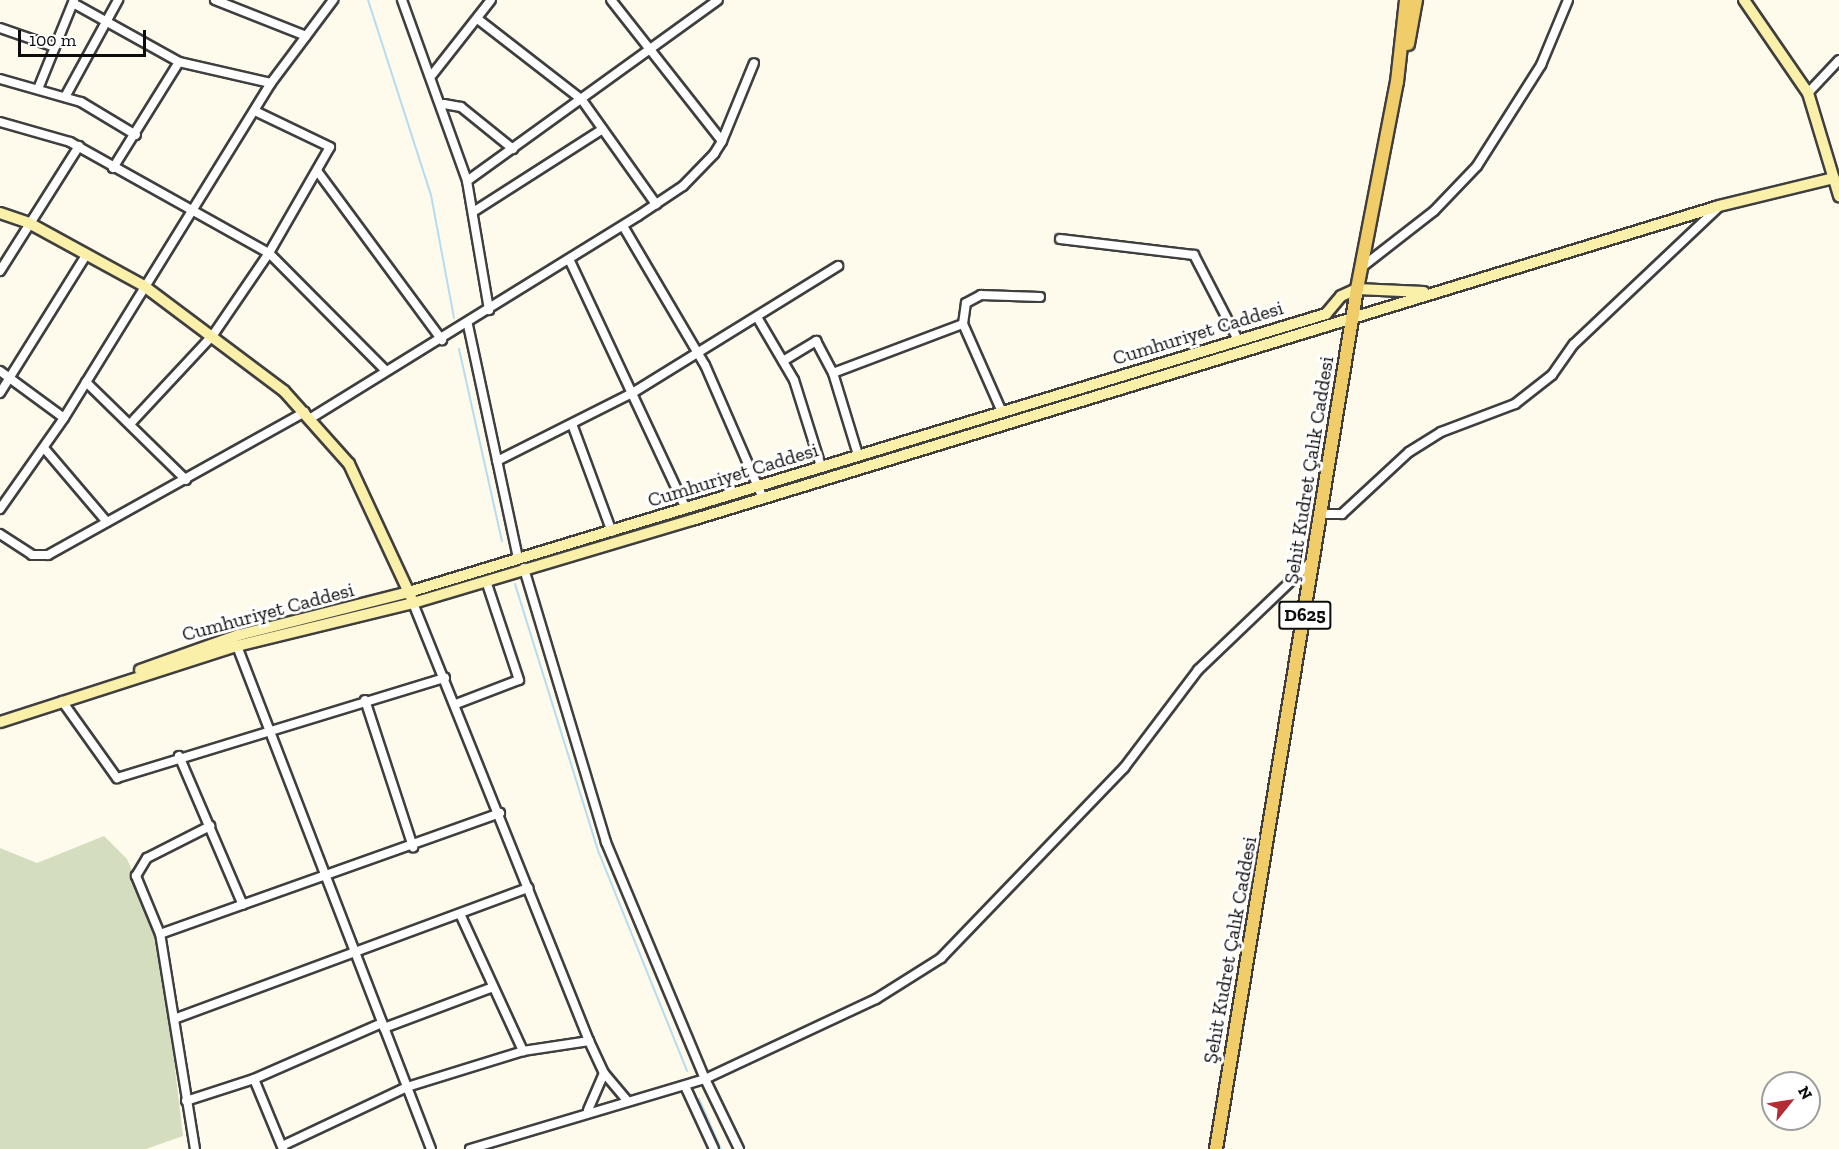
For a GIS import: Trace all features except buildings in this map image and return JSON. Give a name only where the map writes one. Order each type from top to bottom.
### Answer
[{"type":"main road","name":"Şehit Kudret Çalık Caddesi","points":[[1397,82],[1406,0]]},
{"type":"main road","name":"Şehit Kudret Çalık Caddesi","points":[[1216,1149],[1315,559],[1357,289],[1397,82],[1416,0]]},
{"type":"main road","points":[[1744,0],[1808,93],[1836,178],[1839,196]]},
{"type":"main road","name":"Cumhuriyet Caddesi","points":[[113,684],[209,644],[486,581],[521,563],[762,496],[1719,206],[1836,178]]},
{"type":"main road","points":[[0,213],[29,223],[144,286],[213,335],[308,415],[362,484],[411,597]]},
{"type":"main road","points":[[1357,289],[1432,292]]},
{"type":"main road","name":"Cumhuriyet Caddesi","points":[[0,722],[237,646],[521,563],[758,485],[1326,314],[1341,296],[1357,289]]},
{"type":"street","points":[[65,97],[118,0]]},
{"type":"street","points":[[215,0],[306,36]]},
{"type":"street","points":[[0,509],[44,448],[86,382],[189,211],[271,83],[333,0]]},
{"type":"street","points":[[402,0],[444,104],[467,182],[489,310]]},
{"type":"street","points":[[432,75],[479,20],[491,0]]},
{"type":"street","points":[[467,182],[718,0]]},
{"type":"street","points":[[1362,268],[1434,211],[1477,166],[1541,65],[1568,0]]},
{"type":"street","points":[[38,89],[74,1],[179,62],[271,83]]},
{"type":"street","points":[[616,2],[722,141]]},
{"type":"street","points":[[479,20],[582,100],[601,130],[656,204]]},
{"type":"street","points":[[0,28],[55,47]]},
{"type":"street","points":[[1808,93],[1839,60]]},
{"type":"street","points":[[113,168],[136,135],[179,62]]},
{"type":"street","points":[[0,534],[43,556],[308,415],[468,325],[623,226],[694,177],[722,141],[754,63]]},
{"type":"street","points":[[0,79],[65,97],[136,135]]},
{"type":"street","points":[[444,104],[461,107],[513,149]]},
{"type":"street","points":[[130,424],[213,335],[269,253],[318,172],[330,147],[255,111]]},
{"type":"street","points":[[0,122],[79,146],[189,211],[269,253],[385,370]]},
{"type":"street","points":[[473,212],[601,130]]},
{"type":"street","points":[[0,272],[79,146]]},
{"type":"street","points":[[318,172],[442,340]]},
{"type":"street","points":[[1322,514],[1342,514],[1409,452],[1441,432],[1515,404],[1552,375],[1574,344],[1719,206]]},
{"type":"street","points":[[623,226],[697,352],[762,496]]},
{"type":"street","points":[[1060,239],[1194,255],[1238,340]]},
{"type":"street","points":[[0,393],[87,254]]},
{"type":"street","points":[[569,259],[634,392],[686,509]]},
{"type":"street","points":[[497,461],[634,392],[838,266]]},
{"type":"street","points":[[1002,412],[963,324],[966,303],[981,295],[1040,297]]},
{"type":"street","points":[[756,317],[783,361],[821,466]]},
{"type":"street","points":[[833,373],[963,324]]},
{"type":"street","points":[[468,325],[521,563],[606,842],[705,1079],[739,1149]]},
{"type":"street","points":[[783,361],[816,341],[833,373],[858,455]]},
{"type":"street","points":[[0,371],[63,418]]},
{"type":"street","points":[[86,382],[186,480]]},
{"type":"street","points":[[572,424],[612,532]]},
{"type":"street","points":[[44,448],[107,522]]},
{"type":"street","points":[[470,1149],[588,1110],[705,1079],[876,999],[941,958],[1124,768],[1198,670],[1315,559]]},
{"type":"street","points":[[456,704],[519,680],[486,581]]},
{"type":"street","points":[[411,597],[500,813],[589,1041],[604,1073],[626,1099]]},
{"type":"street","points":[[237,646],[267,729],[431,1149]]},
{"type":"street","points":[[62,701],[117,778],[267,729],[445,678]]},
{"type":"street","points":[[365,700],[413,847]]},
{"type":"street","points":[[179,756],[243,905]]},
{"type":"street","points":[[160,934],[326,879],[500,813]]},
{"type":"street","points":[[195,1149],[160,934],[136,876],[138,867],[210,826]]},
{"type":"street","points":[[174,1019],[356,956],[529,888]]},
{"type":"street","points":[[461,916],[523,1052]]},
{"type":"street","points":[[186,1101],[254,1079],[383,1025],[493,987]]},
{"type":"street","points":[[254,1079],[282,1147],[407,1087],[523,1052],[589,1041]]},
{"type":"street","points":[[588,1110],[604,1073]]},
{"type":"street","points":[[685,1086],[714,1149]]},
{"type":"green space","points":[[104,836],[127,859],[159,933],[183,1136],[146,1149],[0,1149],[0,848],[37,863]]},
{"type":"waterway","points":[[368,0],[431,195],[454,318]]},
{"type":"waterway","points":[[459,349],[502,541]]},
{"type":"waterway","points":[[515,584],[599,853],[687,1071]]},
{"type":"waterway","points":[[699,1099],[721,1149]]}]
